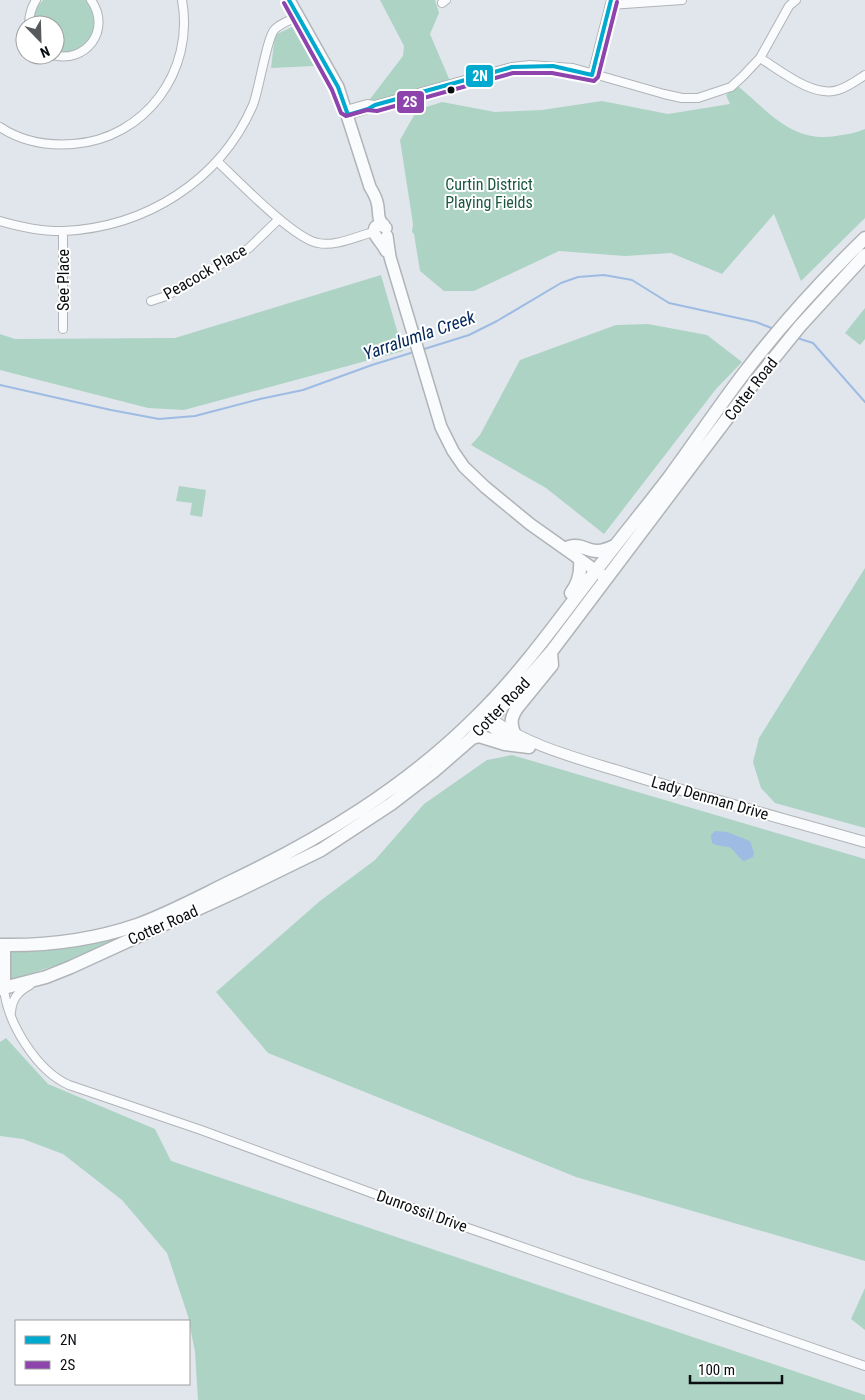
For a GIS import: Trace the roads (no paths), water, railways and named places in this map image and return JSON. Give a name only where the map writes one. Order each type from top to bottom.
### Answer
[{"type":"main road","points":[[289,0],[338,87],[370,187],[377,202],[380,232],[390,257],[420,362],[441,428],[453,451],[464,467],[506,505],[603,572]]},
{"type":"main road","name":"Cotter Road","points":[[2,945],[34,945],[108,934],[180,906],[275,860],[323,834],[390,791],[485,717],[551,652],[603,572],[617,545],[673,472],[746,370],[813,290],[865,238]]},
{"type":"main road","name":"Cotter Road","points":[[2,989],[46,977],[237,891],[321,850],[391,804],[434,771],[472,738],[510,681],[603,572],[800,326],[865,255]]},
{"type":"main road","points":[[564,545],[575,545],[594,552],[601,552],[617,545]]},
{"type":"main road","points":[[564,545],[580,561],[603,572]]},
{"type":"main road","points":[[539,646],[543,630],[577,583],[581,569],[580,561]]},
{"type":"main road","points":[[514,734],[511,722],[513,716],[517,708],[552,665],[551,652]]},
{"type":"main road","points":[[472,738],[479,736],[505,744],[529,747]]},
{"type":"main road","points":[[2,945],[2,989]]},
{"type":"street","points":[[31,15],[36,0]]},
{"type":"street","points":[[65,57],[84,51],[93,41],[99,23],[97,11],[91,0]]},
{"type":"street","points":[[0,127],[28,140],[63,145],[84,144],[101,140],[116,134],[136,121],[158,100],[177,68],[184,43],[185,26],[182,0]]},
{"type":"street","points":[[592,75],[611,3],[682,0]]},
{"type":"street","points":[[347,113],[368,109],[374,105],[512,68],[530,65],[573,68],[592,75],[682,98],[698,98],[731,87],[760,58],[787,3],[796,0]]},
{"type":"street","points":[[0,221],[37,229],[63,231],[129,219],[157,208],[201,178],[230,148],[254,104],[269,38],[274,29],[298,16]]},
{"type":"street","points":[[760,58],[805,85],[824,91],[838,90],[865,75]]},
{"type":"street","points":[[217,161],[304,239],[318,244],[334,243],[380,232]]},
{"type":"street","name":"Peacock Place","points":[[151,301],[166,296],[238,255],[249,248],[280,219]]},
{"type":"street","name":"See Place","points":[[63,231],[63,329]]},
{"type":"street","name":"Lady Denman Drive","points":[[485,717],[514,734],[556,752],[865,842]]},
{"type":"street","name":"Lady Denman Drive","points":[[485,717],[503,736],[529,747],[556,752]]},
{"type":"street","points":[[11,1014],[12,1003],[19,992],[46,977]]},
{"type":"street","name":"Dunrossil Drive","points":[[2,989],[24,1041],[36,1059],[54,1077],[69,1085],[201,1130],[442,1219],[865,1366]]},
{"type":"water","points":[[715,831],[727,832],[750,841],[754,853],[753,857],[744,861],[729,847],[712,843],[711,835]]},
{"type":"waterway","name":"Yarralumla Creek","points":[[421,350],[469,335],[497,321],[561,283],[578,277],[604,275],[632,280],[669,303],[756,322],[774,329]]},
{"type":"waterway","name":"Yarralumla Creek","points":[[797,338],[813,343],[865,402]]},
{"type":"waterway","name":"Yarralumla Creek","points":[[0,385],[159,419],[195,416],[303,390],[414,352]]},
{"type":"park label","name":"Curtin District Playing Fields","points":[[489,193]]}]
